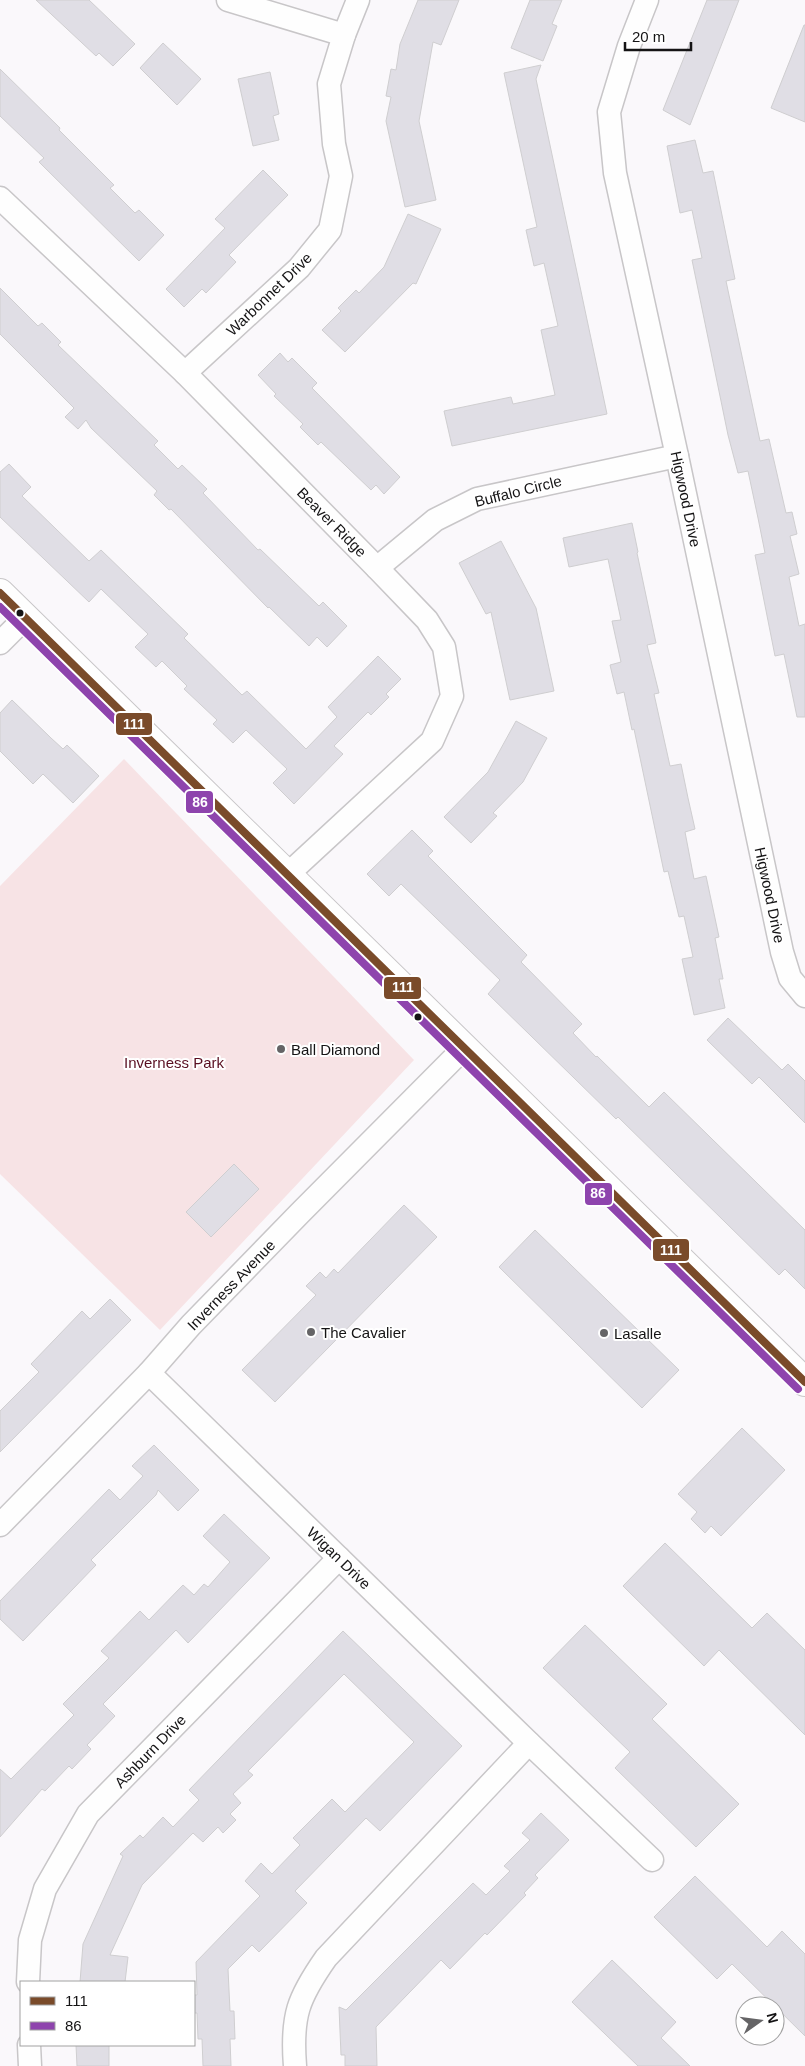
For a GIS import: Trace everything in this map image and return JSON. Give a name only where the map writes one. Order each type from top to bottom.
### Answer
[{"type":"main road","points":[[0,593],[805,1382]]},
{"type":"street","points":[[228,0],[344,35]]},
{"type":"street","name":"Warbonnet Drive","points":[[185,373],[299,268],[330,230],[341,176],[334,144],[329,84],[344,35],[358,0]]},
{"type":"street","name":"Higwood Drive","points":[[647,0],[629,46],[609,112],[615,173],[782,952],[790,978],[805,996]]},
{"type":"street","name":"Beaver Ridge","points":[[0,198],[185,373],[427,620],[444,647],[452,696],[432,742],[288,874]]},
{"type":"street","name":"Buffalo Circle","points":[[377,568],[435,520],[477,499],[677,456]]},
{"type":"street","points":[[0,643],[25,618]]},
{"type":"street","name":"Inverness Avenue","points":[[0,1525],[149,1372],[191,1325],[464,1048]]},
{"type":"street","name":"Wigan Drive","points":[[149,1372],[529,1743],[652,1860]]},
{"type":"street","name":"Ashburn Drive","points":[[28,1981],[30,1940],[45,1889],[88,1814],[339,1558]]},
{"type":"street","points":[[295,2066],[295,2021],[299,2001],[312,1977],[326,1958],[529,1743]]},
{"type":"street","points":[[29,2046],[30,2066]]},
{"type":"green space","name":"Inverness Park","points":[[124,759],[414,1060],[160,1330],[0,1174],[0,886]]},
{"type":"building","points":[[36,0],[89,0],[135,44],[113,66],[99,53],[96,56]]},
{"type":"building","points":[[418,0],[459,0],[441,45],[433,42],[419,121],[436,200],[405,207],[386,121],[391,97],[386,96],[391,69],[396,70],[400,44]]},
{"type":"building","points":[[530,0],[562,0],[552,24],[557,26],[543,61],[511,48]]},
{"type":"building","points":[[707,0],[739,0],[690,125],[663,110]]},
{"type":"building","points":[[805,25],[805,122],[771,108]]},
{"type":"building","points":[[163,43],[201,79],[177,105],[140,68]]},
{"type":"building","points":[[541,65],[536,79],[607,414],[452,446],[444,411],[511,397],[513,404],[555,395],[541,330],[558,326],[544,263],[534,266],[526,230],[537,227],[504,73]]},
{"type":"building","points":[[0,69],[114,185],[110,188],[135,213],[139,210],[164,235],[139,261],[39,162],[44,158],[0,116]]},
{"type":"building","points":[[270,72],[279,114],[273,116],[279,140],[253,146],[238,79]]},
{"type":"building","points":[[695,140],[703,173],[713,171],[735,279],[726,281],[760,441],[769,439],[786,513],[792,512],[797,534],[790,536],[799,574],[789,577],[799,626],[805,624],[805,717],[797,717],[784,654],[775,656],[755,555],[765,553],[758,518],[748,471],[738,473],[728,435],[692,260],[702,258],[692,210],[680,213],[667,146]]},
{"type":"building","points":[[263,170],[288,195],[229,255],[236,262],[206,293],[202,289],[184,307],[166,289],[225,228],[215,219]]},
{"type":"building","points":[[408,214],[441,229],[416,284],[413,283],[345,352],[322,330],[341,311],[338,308],[356,290],[359,293],[384,267]]},
{"type":"building","points":[[0,288],[38,326],[42,323],[61,342],[58,345],[158,441],[154,445],[178,469],[182,465],[207,489],[203,493],[258,550],[260,549],[319,606],[323,602],[347,626],[327,647],[317,637],[309,646],[268,608],[171,509],[169,510],[154,495],[157,491],[91,428],[86,420],[78,429],[65,417],[74,408],[0,334]]},
{"type":"building","points":[[280,353],[288,362],[292,358],[317,383],[312,388],[400,477],[384,494],[376,485],[371,490],[321,442],[318,445],[300,427],[303,424],[274,396],[276,394],[258,375]]},
{"type":"building","points":[[9,464],[31,487],[22,496],[89,561],[101,550],[188,634],[184,638],[242,695],[247,691],[306,749],[337,717],[328,707],[378,656],[401,679],[386,694],[389,697],[371,715],[368,712],[334,746],[343,754],[294,804],[273,783],[287,769],[246,730],[233,743],[213,724],[217,720],[184,689],[187,686],[162,661],[156,667],[135,647],[148,634],[101,589],[89,602],[0,517],[0,472]]},
{"type":"building","points":[[632,523],[656,643],[647,645],[659,693],[654,694],[670,766],[681,764],[695,829],[685,832],[694,879],[706,876],[719,937],[715,938],[723,979],[719,979],[725,1008],[694,1015],[682,959],[693,957],[684,916],[679,917],[668,871],[664,872],[634,729],[632,730],[624,692],[617,694],[610,665],[621,662],[612,621],[621,620],[608,559],[569,567],[563,538]]},
{"type":"building","points":[[501,541],[536,608],[554,691],[510,700],[491,612],[486,614],[459,563]]},
{"type":"building","points":[[12,700],[63,749],[67,745],[99,776],[73,803],[43,774],[33,784],[0,751],[0,713]]},
{"type":"building","points":[[516,721],[547,738],[523,782],[493,813],[497,816],[471,843],[444,817],[488,772]]},
{"type":"building","points":[[412,830],[433,851],[428,856],[527,955],[521,962],[582,1024],[573,1033],[596,1057],[649,1107],[664,1092],[805,1230],[805,1289],[785,1269],[779,1275],[618,1117],[616,1119],[488,994],[500,980],[401,884],[389,896],[367,874]]},
{"type":"building","points":[[728,1018],[782,1070],[788,1064],[805,1081],[805,1123],[759,1077],[752,1084],[707,1040]]},
{"type":"building","points":[[234,1164],[259,1189],[211,1237],[186,1212]]},
{"type":"building","name":"The Cavalier","points":[[404,1205],[437,1237],[275,1402],[242,1370],[316,1295],[306,1286],[320,1272],[326,1278],[334,1269],[338,1273]]},
{"type":"building","name":"Lasalle","points":[[535,1230],[679,1370],[642,1408],[499,1267]]},
{"type":"building","points":[[110,1299],[131,1320],[0,1452],[0,1411],[39,1372],[31,1364],[82,1311],[90,1319]]},
{"type":"building","points":[[742,1428],[785,1470],[721,1536],[711,1526],[705,1533],[691,1519],[697,1512],[678,1494]]},
{"type":"building","points":[[154,1445],[199,1490],[178,1511],[158,1490],[156,1495],[91,1560],[96,1565],[23,1641],[0,1619],[0,1601],[109,1489],[120,1500],[143,1476],[132,1466]]},
{"type":"building","points":[[224,1514],[270,1558],[188,1643],[176,1630],[103,1704],[115,1716],[87,1745],[91,1749],[72,1769],[69,1766],[45,1791],[42,1789],[0,1837],[0,1769],[11,1779],[74,1715],[63,1704],[109,1658],[101,1651],[140,1611],[149,1620],[183,1585],[194,1595],[204,1584],[208,1587],[230,1562],[203,1536]]},
{"type":"building","points":[[665,1543],[752,1628],[767,1613],[805,1650],[805,1735],[719,1650],[704,1666],[623,1586]]},
{"type":"building","points":[[585,1625],[667,1704],[652,1719],[739,1804],[696,1847],[615,1768],[630,1752],[543,1668]]},
{"type":"building","points":[[343,1631],[462,1746],[380,1831],[366,1818],[295,1891],[307,1903],[259,1952],[252,1945],[228,1969],[230,2011],[234,2011],[235,2039],[230,2039],[231,2066],[203,2066],[202,2039],[198,2039],[197,2013],[195,2013],[195,1995],[197,1995],[196,1962],[260,1896],[245,1881],[261,1863],[272,1874],[300,1845],[293,1838],[332,1799],[345,1812],[414,1742],[344,1674],[248,1771],[253,1775],[233,1794],[241,1803],[230,1814],[236,1820],[223,1833],[218,1827],[203,1842],[193,1833],[142,1885],[110,1955],[128,1957],[125,1981],[80,1981],[83,1944],[123,1856],[120,1854],[140,1835],[143,1838],[163,1817],[173,1827],[199,1800],[189,1790]]},
{"type":"building","points":[[541,1813],[569,1840],[535,1875],[538,1878],[524,1893],[526,1895],[487,1935],[485,1933],[450,1969],[441,1960],[376,2027],[377,2066],[345,2066],[345,2055],[341,2055],[339,2007],[346,2010],[473,1883],[486,1895],[510,1871],[504,1866],[530,1840],[522,1833]]},
{"type":"building","points":[[695,1876],[767,1947],[782,1931],[805,1954],[805,2036],[785,2016],[785,1996],[764,1996],[732,1964],[717,1979],[654,1917]]},
{"type":"building","points":[[612,1960],[676,2022],[661,2038],[690,2066],[638,2066],[572,2002]]},
{"type":"building","points":[[76,2046],[109,2046],[109,2066],[77,2066]]},
{"type":"transit line","name":"111","points":[[0,593],[805,1382]]},
{"type":"transit line","name":"86","points":[[0,607],[798,1389]]},
{"type":"place","name":"Ball Diamond","points":[[281,1049]]},
{"type":"place","name":"The Cavalier","points":[[311,1332]]},
{"type":"place","name":"Lasalle","points":[[604,1333]]}]
